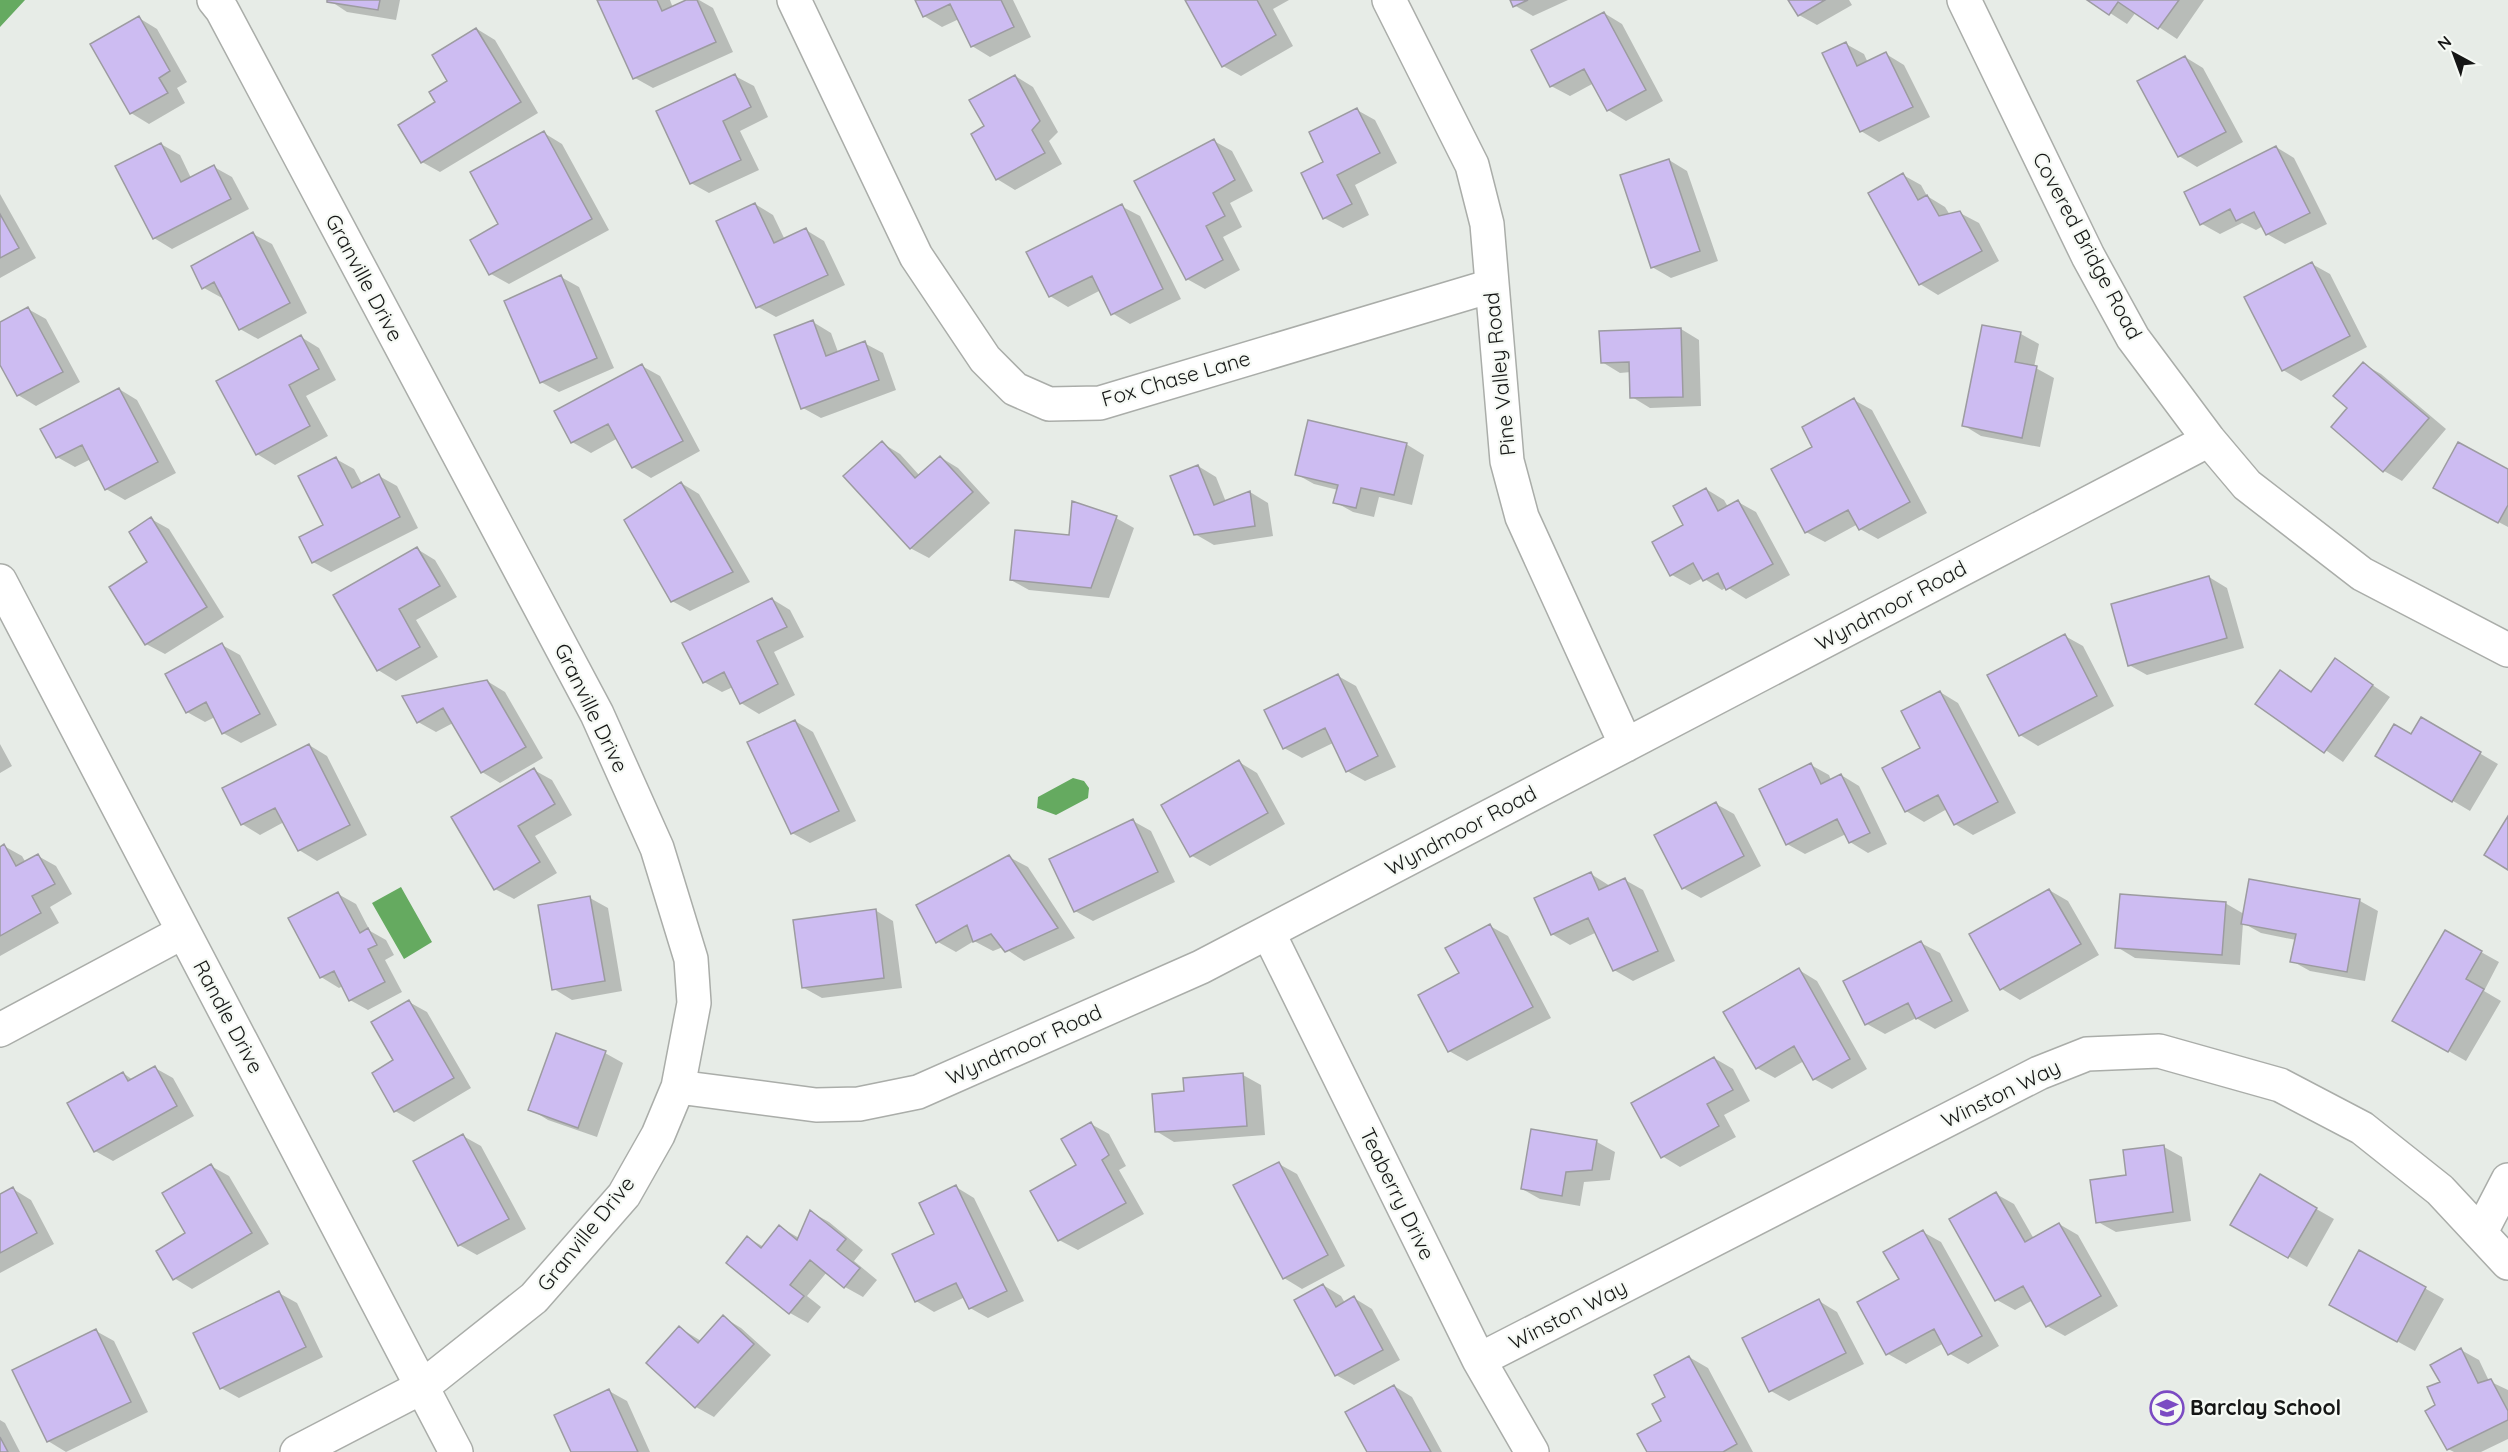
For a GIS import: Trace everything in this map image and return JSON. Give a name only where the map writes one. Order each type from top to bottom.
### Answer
[{"type":"street","name":"Granville Drive","points":[[214,0],[222,10],[597,714],[657,848],[691,960],[694,1003],[678,1087],[658,1135],[624,1194],[534,1298],[422,1387],[297,1452]]},
{"type":"street","name":"Fox Chase Lane","points":[[794,0],[916,256],[985,359],[1015,389],[1048,404],[1100,403],[1491,286]]},
{"type":"street","name":"Pine Valley Road","points":[[1389,0],[1472,165],[1487,224],[1507,461],[1522,517],[1626,745]]},
{"type":"street","name":"Covered Bridge Road","points":[[1964,0],[2088,255],[2133,338],[2209,440],[2247,485],[2362,574],[2508,650]]},
{"type":"street","name":"Wyndmoor Road","points":[[678,1087],[816,1105],[859,1104],[918,1092],[1202,967],[2209,440]]},
{"type":"street","name":"Randle Drive","points":[[0,581],[456,1452]]},
{"type":"street","points":[[0,1030],[183,932]]},
{"type":"street","name":"Teaberry Drive","points":[[1268,932],[1479,1360],[1532,1452]]},
{"type":"street","name":"Winston Way","points":[[1479,1360],[2039,1073],[2087,1054],[2159,1051],[2280,1085],[2362,1128],[2440,1190],[2508,1263]]},
{"type":"street","points":[[2481,1232],[2508,1179]]},
{"type":"shaded area","points":[[0,0],[25,0],[0,27]]},
{"type":"shaded area","points":[[1073,778],[1084,781],[1089,788],[1088,798],[1056,815],[1037,808],[1038,797]]},
{"type":"shaded area","points":[[401,887],[432,942],[404,959],[372,903]]},
{"type":"building","points":[[327,0],[380,0],[378,10],[327,2]]},
{"type":"building","points":[[597,0],[657,0],[662,11],[686,0],[697,0],[716,42],[633,79]]},
{"type":"building","points":[[915,0],[1001,0],[1014,27],[971,47],[950,4],[923,17]]},
{"type":"building","points":[[1185,0],[1257,0],[1276,35],[1222,67]]},
{"type":"building","points":[[1510,0],[1528,0],[1513,7]]},
{"type":"building","points":[[1788,0],[1825,0],[1798,16]]},
{"type":"building","points":[[2087,0],[2179,0],[2158,29],[2118,2],[2109,15]]},
{"type":"building","points":[[1604,12],[1646,90],[1607,111],[1584,69],[1550,87],[1531,50]]},
{"type":"building","points":[[139,16],[170,71],[159,78],[168,93],[130,114],[90,44]]},
{"type":"building","points":[[476,28],[521,102],[421,163],[398,125],[435,102],[429,92],[447,81],[432,55]]},
{"type":"building","points":[[1846,42],[1857,66],[1886,52],[1913,107],[1860,132],[1822,53]]},
{"type":"building","points":[[2185,56],[2226,132],[2178,157],[2137,81]]},
{"type":"building","points":[[735,74],[751,107],[723,121],[741,160],[690,184],[656,111]]},
{"type":"building","points":[[1015,75],[1040,121],[1032,130],[1045,153],[996,180],[971,134],[984,126],[969,100]]},
{"type":"building","points":[[1357,108],[1380,153],[1337,175],[1352,204],[1323,219],[1301,173],[1323,162],[1309,132]]},
{"type":"building","points":[[544,131],[592,219],[489,275],[470,240],[498,224],[470,172]]},
{"type":"building","points":[[1214,139],[1235,180],[1213,193],[1225,216],[1206,226],[1223,260],[1186,280],[1134,181]]},
{"type":"building","points":[[161,143],[181,182],[214,165],[231,199],[153,239],[115,166]]},
{"type":"building","points":[[2276,146],[2310,213],[2266,235],[2254,212],[2236,221],[2230,209],[2200,225],[2184,192]]},
{"type":"building","points":[[1669,159],[1700,251],[1651,268],[1620,175]]},
{"type":"building","points":[[1903,173],[1918,200],[1927,195],[1939,216],[1960,211],[1982,251],[1919,285],[1868,193]]},
{"type":"building","points":[[755,203],[774,243],[806,228],[828,275],[756,308],[716,221]]},
{"type":"building","points":[[1122,204],[1163,289],[1111,315],[1092,276],[1049,297],[1026,252]]},
{"type":"building","points":[[0,214],[19,248],[0,258]]},
{"type":"building","points":[[253,232],[290,303],[239,330],[214,282],[202,289],[191,266]]},
{"type":"building","points":[[2312,262],[2350,336],[2282,371],[2244,297]]},
{"type":"building","points":[[561,275],[597,358],[540,383],[504,301]]},
{"type":"building","points":[[28,307],[63,372],[17,396],[0,365],[0,322]]},
{"type":"building","points":[[813,320],[826,356],[865,341],[879,380],[801,409],[774,335]]},
{"type":"building","points":[[1982,325],[2021,332],[2015,362],[2037,366],[2022,438],[1962,426]]},
{"type":"building","points":[[1681,328],[1683,397],[1630,398],[1629,362],[1601,363],[1599,331]]},
{"type":"building","points":[[301,335],[319,369],[289,385],[310,426],[256,455],[216,381]]},
{"type":"building","points":[[2363,362],[2429,418],[2383,472],[2331,427],[2347,408],[2333,396]]},
{"type":"building","points":[[642,364],[683,441],[632,468],[608,424],[571,443],[554,411]]},
{"type":"building","points":[[119,388],[158,462],[105,490],[82,445],[56,458],[40,429]]},
{"type":"building","points":[[1854,398],[1910,502],[1859,530],[1848,510],[1805,533],[1771,469],[1812,447],[1802,427]]},
{"type":"building","points":[[1308,420],[1407,443],[1394,495],[1361,488],[1356,508],[1333,503],[1338,485],[1295,475]]},
{"type":"building","points":[[882,441],[915,478],[940,456],[973,492],[910,549],[843,476]]},
{"type":"building","points":[[2458,442],[2508,469],[2508,505],[2498,523],[2433,488]]},
{"type":"building","points":[[336,457],[352,488],[379,474],[400,517],[312,563],[299,537],[323,525],[298,476]]},
{"type":"building","points":[[1198,465],[1214,505],[1250,491],[1255,526],[1194,535],[1170,476]]},
{"type":"building","points":[[681,482],[733,572],[671,602],[624,520]]},
{"type":"building","points":[[1706,488],[1718,511],[1738,500],[1773,564],[1726,590],[1718,573],[1703,581],[1693,563],[1670,576],[1652,542],[1683,525],[1673,506]]},
{"type":"building","points":[[1072,501],[1117,516],[1091,588],[1010,580],[1015,530],[1069,535]]},
{"type":"building","points":[[151,517],[207,607],[145,645],[109,587],[147,562],[129,532]]},
{"type":"building","points":[[417,547],[440,586],[399,609],[420,647],[377,671],[333,595]]},
{"type":"building","points":[[2209,576],[2227,638],[2128,666],[2111,604]]},
{"type":"building","points":[[772,598],[787,627],[757,641],[778,684],[740,704],[724,672],[703,683],[682,643]]},
{"type":"building","points":[[2065,634],[2097,696],[2019,736],[1987,675]]},
{"type":"building","points":[[222,643],[260,714],[222,734],[206,702],[186,713],[165,674]]},
{"type":"building","points":[[2335,658],[2373,685],[2324,753],[2255,704],[2280,670],[2311,692]]},
{"type":"building","points":[[1338,674],[1378,756],[1346,772],[1325,728],[1283,749],[1264,710]]},
{"type":"building","points":[[487,680],[526,747],[481,773],[443,708],[417,723],[402,696]]},
{"type":"building","points":[[1940,691],[1998,802],[1954,825],[1938,795],[1905,812],[1882,768],[1920,748],[1901,711]]},
{"type":"building","points":[[2421,717],[2481,752],[2452,802],[2375,756],[2394,724],[2411,734]]},
{"type":"building","points":[[795,720],[839,811],[791,834],[747,742]]},
{"type":"building","points":[[309,744],[350,825],[298,851],[275,808],[241,825],[222,788]]},
{"type":"building","points":[[1239,760],[1268,813],[1190,857],[1161,805]]},
{"type":"building","points":[[1811,763],[1821,784],[1841,774],[1870,833],[1849,843],[1837,819],[1786,845],[1759,789]]},
{"type":"building","points":[[534,768],[555,804],[518,826],[540,862],[494,890],[451,817]]},
{"type":"building","points":[[1716,802],[1744,856],[1682,889],[1654,835]]},
{"type":"building","points":[[2508,816],[2508,870],[2484,855]]},
{"type":"building","points":[[1133,819],[1158,872],[1074,912],[1049,859]]},
{"type":"building","points":[[4,844],[16,866],[38,854],[55,884],[32,896],[41,913],[0,936],[0,847]]},
{"type":"building","points":[[1009,855],[1058,928],[1005,952],[991,934],[973,942],[967,925],[936,943],[916,905]]},
{"type":"building","points":[[1591,872],[1599,890],[1625,878],[1658,951],[1613,971],[1588,918],[1551,935],[1534,898]]},
{"type":"building","points":[[2249,879],[2360,899],[2347,972],[2290,962],[2296,934],[2241,924]]},
{"type":"building","points":[[2049,889],[2081,944],[2000,990],[1969,934]]},
{"type":"building","points":[[338,892],[360,933],[368,928],[377,945],[368,949],[385,982],[349,1001],[334,971],[320,978],[288,918]]},
{"type":"building","points":[[2120,894],[2226,902],[2222,955],[2115,948]]},
{"type":"building","points":[[590,896],[605,981],[552,990],[538,905]]},
{"type":"building","points":[[876,909],[884,978],[802,988],[793,920]]},
{"type":"building","points":[[1490,924],[1533,1007],[1448,1052],[1418,995],[1459,973],[1445,948]]},
{"type":"building","points":[[2445,930],[2482,951],[2466,979],[2484,989],[2448,1052],[2392,1021]]},
{"type":"building","points":[[1921,941],[1952,1001],[1916,1019],[1908,1003],[1865,1025],[1843,981]]},
{"type":"building","points":[[1799,968],[1850,1059],[1813,1080],[1794,1046],[1756,1069],[1723,1012]]},
{"type":"building","points":[[409,1000],[454,1078],[394,1112],[372,1073],[393,1060],[371,1022]]},
{"type":"building","points":[[556,1033],[606,1051],[578,1128],[528,1110]]},
{"type":"building","points":[[1714,1057],[1733,1090],[1707,1104],[1719,1126],[1661,1158],[1631,1103]]},
{"type":"building","points":[[155,1066],[177,1106],[94,1152],[67,1103],[123,1072],[128,1081]]},
{"type":"building","points":[[1243,1073],[1247,1126],[1155,1132],[1152,1094],[1184,1091],[1183,1078]]},
{"type":"building","points":[[1091,1122],[1109,1155],[1102,1160],[1126,1203],[1058,1241],[1030,1191],[1076,1165],[1061,1139]]},
{"type":"building","points":[[1531,1129],[1597,1140],[1592,1170],[1566,1172],[1562,1196],[1521,1189]]},
{"type":"building","points":[[463,1134],[509,1219],[458,1246],[413,1161]]},
{"type":"building","points":[[2164,1145],[2173,1212],[2096,1223],[2090,1180],[2126,1175],[2123,1150]]},
{"type":"building","points":[[1279,1162],[1328,1255],[1283,1279],[1233,1185]]},
{"type":"building","points":[[211,1164],[252,1233],[173,1280],[156,1251],[185,1233],[162,1193]]},
{"type":"building","points":[[2260,1174],[2317,1208],[2288,1258],[2230,1225]]},
{"type":"building","points":[[956,1185],[1007,1291],[969,1309],[956,1283],[915,1302],[892,1254],[934,1234],[919,1203]]},
{"type":"building","points":[[13,1187],[37,1233],[0,1253],[0,1194]]},
{"type":"building","points":[[1996,1192],[2025,1242],[2059,1223],[2101,1296],[2046,1327],[2023,1286],[1995,1301],[1949,1219]]},
{"type":"building","points":[[810,1210],[846,1239],[837,1250],[860,1268],[844,1288],[810,1260],[790,1285],[804,1296],[789,1314],[726,1263],[747,1236],[761,1248],[779,1225],[797,1240]]},
{"type":"building","points":[[1923,1230],[1982,1336],[1948,1355],[1934,1329],[1886,1355],[1857,1302],[1899,1279],[1883,1252]]},
{"type":"building","points":[[2359,1250],[2426,1287],[2397,1342],[2329,1305]]},
{"type":"building","points":[[1323,1284],[1336,1307],[1354,1296],[1383,1350],[1335,1376],[1294,1300]]},
{"type":"building","points":[[279,1291],[306,1347],[220,1389],[193,1333]]},
{"type":"building","points":[[1819,1299],[1846,1353],[1769,1392],[1742,1338]]},
{"type":"building","points":[[723,1315],[754,1344],[695,1408],[646,1363],[679,1326],[698,1343]]},
{"type":"building","points":[[96,1329],[131,1402],[47,1442],[12,1370]]},
{"type":"building","points":[[2461,1348],[2478,1383],[2491,1379],[2508,1411],[2508,1420],[2447,1450],[2425,1411],[2435,1405],[2427,1387],[2440,1382],[2430,1365]]},
{"type":"building","points":[[1689,1356],[1737,1444],[1723,1452],[1647,1452],[1637,1434],[1661,1421],[1652,1404],[1665,1397],[1654,1375]]},
{"type":"building","points":[[1394,1385],[1431,1452],[1367,1452],[1345,1412]]},
{"type":"building","points":[[609,1389],[638,1452],[571,1452],[554,1415]]},
{"type":"building","points":[[0,1437],[8,1452],[0,1452]]},
{"type":"place","name":"Barclay School","points":[[2167,1408]]}]
